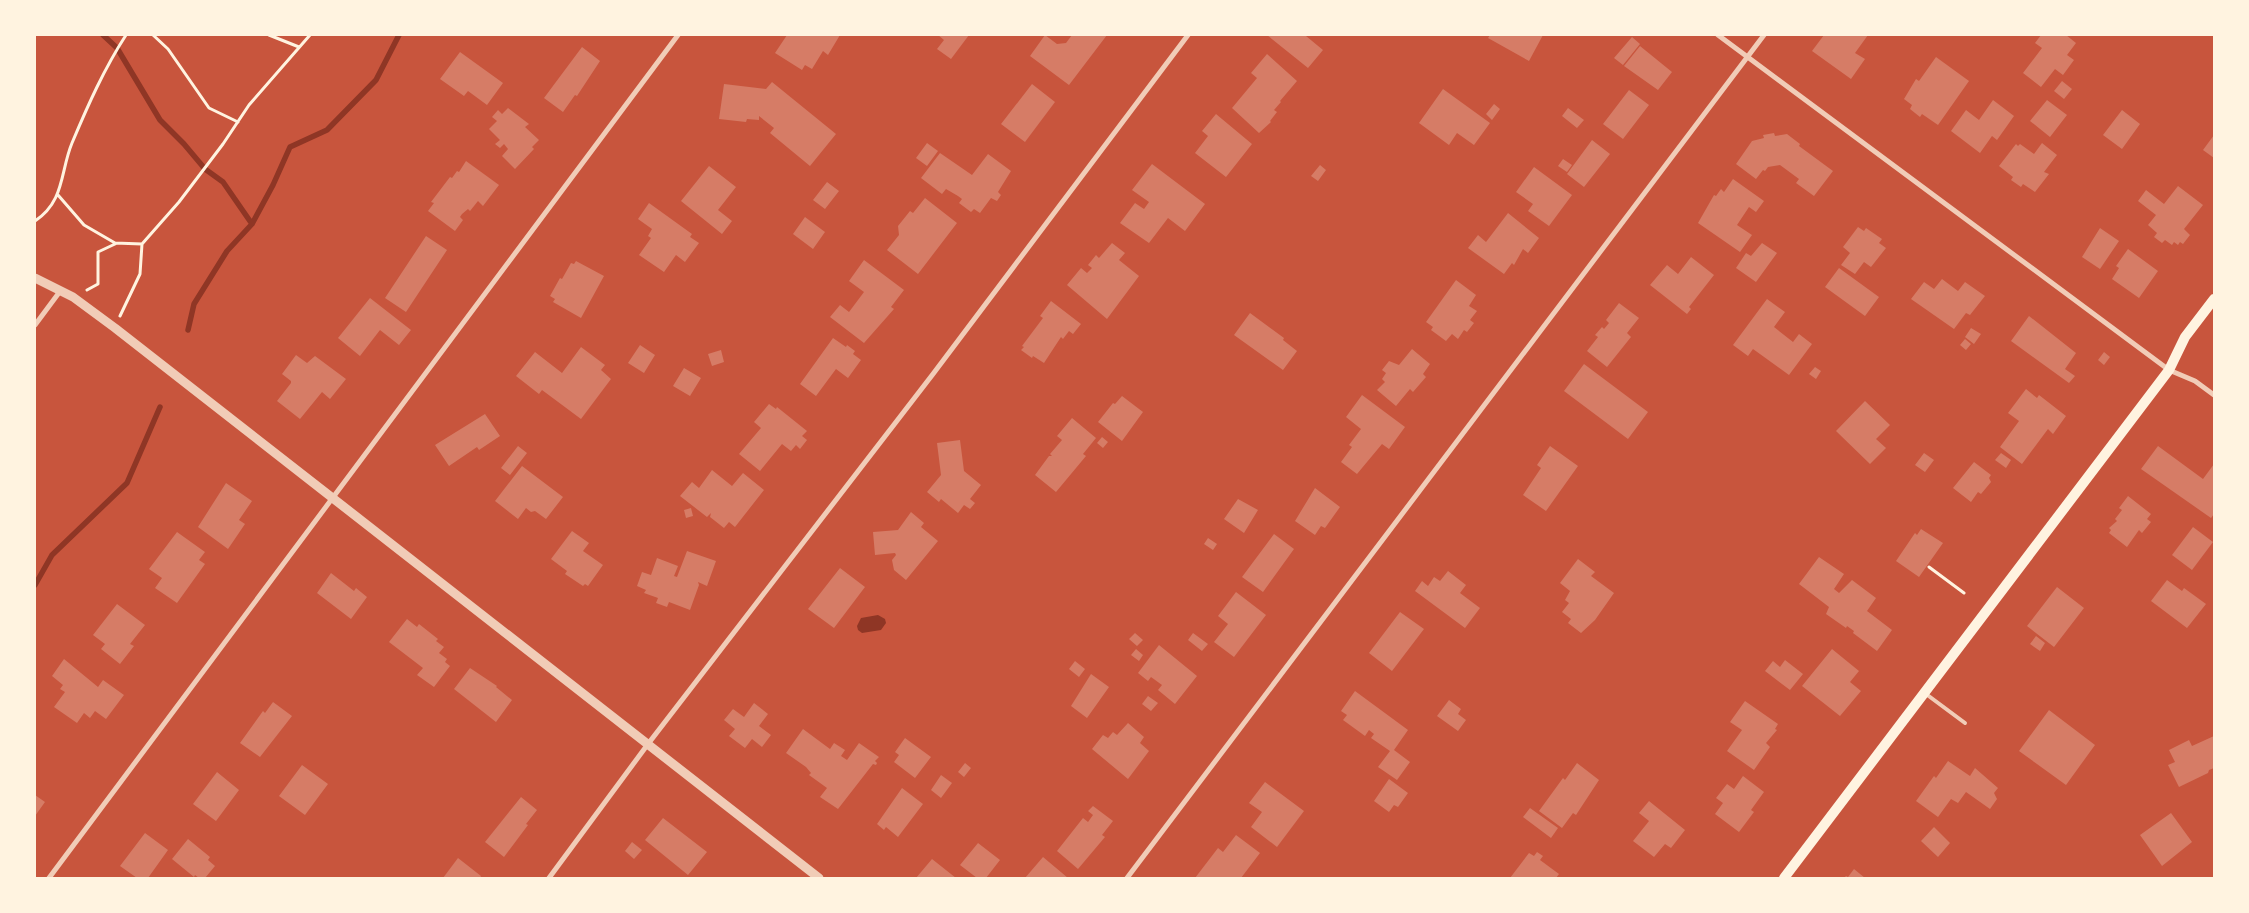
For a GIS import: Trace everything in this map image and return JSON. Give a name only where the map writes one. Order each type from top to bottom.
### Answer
[{"type":"main road","points":[[1784,878],[2168,370],[2185,337],[2214,299]]},
{"type":"street","points":[[49,878],[678,35]]},
{"type":"street","points":[[549,878],[648,744],[933,374],[1188,35]]},
{"type":"street","points":[[1718,35],[2168,370],[2195,381],[2214,395]]},
{"type":"street","points":[[1127,878],[1764,35]]},
{"type":"street","points":[[35,278],[73,297],[334,498],[819,878]]},
{"type":"street","points":[[35,325],[61,290]]},
{"type":"lane","points":[[1924,692],[1965,723]]},
{"type":"path","points":[[35,221],[58,195],[71,145],[108,61],[126,35]]},
{"type":"path","points":[[153,35],[168,50],[209,108],[238,122]]},
{"type":"path","points":[[269,35],[299,47]]},
{"type":"path","points":[[123,310],[140,274],[142,244],[179,202],[238,122],[248,105],[310,35]]},
{"type":"path","points":[[58,195],[84,225],[115,243],[142,244]]},
{"type":"path","points":[[73,297],[98,284],[98,252],[115,243]]},
{"type":"path","points":[[1929,568],[1964,593]]},
{"type":"shaded area","points":[[878,615],[885,619],[886,623],[881,630],[862,633],[858,630],[857,626],[861,618]]},
{"type":"building","points":[[787,35],[840,35],[828,55],[823,51],[812,69],[805,65],[802,70],[775,53]]},
{"type":"building","points":[[938,35],[969,35],[951,59],[937,49],[944,40]]},
{"type":"building","points":[[1045,35],[1057,44],[1066,43],[1072,35],[1107,35],[1069,85],[1030,56]]},
{"type":"building","points":[[1267,35],[1307,35],[1323,50],[1308,68]]},
{"type":"building","points":[[1490,35],[1543,35],[1529,61],[1488,38]]},
{"type":"building","points":[[1824,35],[1868,35],[1855,53],[1865,59],[1851,79],[1812,51]]},
{"type":"building","points":[[2041,35],[2066,35],[2076,43],[2067,55],[2074,60],[2063,75],[2055,69],[2041,87],[2023,73],[2042,48],[2035,43]]},
{"type":"building","points":[[1632,37],[1640,44],[1623,65],[1614,58]]},
{"type":"building","points":[[1640,46],[1672,72],[1658,90],[1624,66]]},
{"type":"building","points":[[582,47],[600,61],[577,96],[575,95],[563,112],[544,98]]},
{"type":"building","points":[[460,52],[503,83],[487,105],[468,91],[464,96],[440,79]]},
{"type":"building","points":[[1267,54],[1297,81],[1274,110],[1277,112],[1271,122],[1259,133],[1232,108],[1257,78],[1251,73]]},
{"type":"building","points":[[1936,57],[1969,81],[1938,125],[1922,114],[1920,117],[1910,109],[1912,105],[1904,99],[1916,79],[1919,81]]},
{"type":"building","points":[[2062,81],[2072,89],[2064,99],[2054,91]]},
{"type":"building","points":[[772,82],[836,134],[810,166],[770,133],[774,128],[759,116],[759,120],[747,119],[746,122],[719,119],[724,84],[766,89]]},
{"type":"building","points":[[1032,84],[1055,102],[1025,142],[1001,124]]},
{"type":"building","points":[[1443,89],[1490,123],[1474,145],[1457,133],[1449,145],[1419,123]]},
{"type":"building","points":[[1629,90],[1649,105],[1623,139],[1603,124]]},
{"type":"building","points":[[1993,100],[2014,116],[1997,140],[1992,136],[1980,153],[1951,131],[1966,110],[1979,120]]},
{"type":"building","points":[[2047,100],[2067,115],[2050,137],[2030,121]]},
{"type":"building","points":[[1494,104],[1500,109],[1492,120],[1486,114]]},
{"type":"building","points":[[508,108],[529,124],[525,127],[539,140],[532,147],[534,149],[515,169],[502,156],[508,149],[504,144],[500,148],[495,144],[500,140],[489,129],[497,121],[492,117],[498,110],[502,114]]},
{"type":"building","points":[[1568,108],[1584,120],[1577,128],[1562,116]]},
{"type":"building","points":[[2122,110],[2140,124],[2122,149],[2103,135]]},
{"type":"building","points":[[1216,114],[1252,144],[1226,177],[1195,153],[1208,136],[1202,131]]},
{"type":"building","points":[[1774,133],[1775,136],[1787,134],[1800,144],[1799,146],[1833,171],[1814,196],[1796,183],[1799,179],[1780,165],[1768,167],[1756,179],[1736,164],[1752,141],[1764,138],[1763,135]]},
{"type":"building","points":[[2214,135],[2214,158],[2203,150]]},
{"type":"building","points":[[1592,140],[1610,154],[1584,187],[1567,174]]},
{"type":"building","points":[[927,143],[938,151],[927,166],[916,158]]},
{"type":"building","points":[[2042,143],[2057,155],[2044,172],[2049,174],[2035,192],[2023,184],[2021,187],[2011,180],[2013,177],[1999,166],[2016,144],[2018,146],[2020,144],[2034,154]]},
{"type":"building","points":[[940,153],[972,175],[988,154],[1011,171],[998,192],[1001,195],[997,201],[991,198],[980,213],[974,209],[971,212],[959,203],[962,199],[958,196],[946,189],[942,194],[921,178]]},
{"type":"building","points":[[1563,159],[1572,165],[1567,172],[1558,166]]},
{"type":"building","points":[[466,161],[499,185],[483,206],[478,201],[470,211],[468,209],[462,214],[460,217],[463,220],[455,231],[428,211],[434,203],[431,202],[450,177],[452,178],[457,171],[459,172]]},
{"type":"building","points":[[1152,164],[1205,204],[1185,231],[1168,218],[1149,243],[1120,223],[1135,203],[1144,209],[1149,202],[1132,190]]},
{"type":"building","points":[[1320,165],[1326,170],[1318,181],[1311,176]]},
{"type":"building","points":[[709,166],[736,187],[718,210],[732,221],[722,234],[681,201]]},
{"type":"building","points":[[1534,167],[1572,195],[1549,226],[1528,211],[1533,204],[1516,192]]},
{"type":"building","points":[[1733,179],[1764,201],[1756,212],[1749,207],[1737,225],[1752,235],[1740,252],[1698,223],[1714,195],[1716,196],[1721,189],[1724,192]]},
{"type":"building","points":[[827,182],[839,191],[825,209],[813,200]]},
{"type":"building","points":[[2178,186],[2203,205],[2184,229],[2190,235],[2183,244],[2180,242],[2178,245],[2174,242],[2172,245],[2165,240],[2162,243],[2154,237],[2157,233],[2148,225],[2156,215],[2138,201],[2146,190],[2164,204]]},
{"type":"building","points":[[925,198],[957,223],[918,274],[887,250],[899,235],[898,226],[910,211],[913,213]]},
{"type":"building","points":[[649,203],[692,234],[690,237],[699,243],[685,262],[676,255],[664,272],[639,255],[651,238],[648,236],[652,229],[638,219]]},
{"type":"building","points":[[1508,213],[1539,238],[1528,253],[1523,249],[1514,265],[1512,263],[1504,274],[1468,248],[1478,235],[1486,242]]},
{"type":"building","points":[[805,217],[825,232],[813,249],[793,234]]},
{"type":"building","points":[[1858,227],[1864,231],[1866,228],[1882,239],[1879,243],[1886,248],[1871,267],[1864,262],[1855,274],[1841,265],[1850,253],[1843,247]]},
{"type":"building","points":[[2100,228],[2119,241],[2100,269],[2082,257]]},
{"type":"building","points":[[426,236],[447,250],[406,312],[385,298]]},
{"type":"building","points":[[1112,243],[1125,253],[1119,260],[1139,276],[1107,319],[1067,285],[1081,268],[1087,273],[1092,268],[1088,265],[1096,255],[1099,258]]},
{"type":"building","points":[[1762,243],[1777,253],[1756,282],[1736,268],[1746,253],[1751,256]]},
{"type":"building","points":[[2128,249],[2158,271],[2139,298],[2112,279],[2119,268],[2116,266]]},
{"type":"building","points":[[1691,257],[1714,275],[1689,307],[1691,309],[1687,314],[1650,285],[1667,265],[1678,274]]},
{"type":"building","points":[[864,260],[904,290],[891,307],[894,309],[864,343],[830,317],[840,305],[849,312],[864,292],[849,281]]},
{"type":"building","points":[[576,261],[604,276],[581,318],[553,302],[555,299],[550,296],[571,263],[574,264]]},
{"type":"building","points":[[1839,268],[1879,297],[1865,316],[1825,287]]},
{"type":"building","points":[[1942,279],[1958,291],[1965,282],[1985,296],[1970,315],[1966,313],[1954,329],[1911,299],[1924,282],[1934,289]]},
{"type":"building","points":[[1456,280],[1476,295],[1469,306],[1477,311],[1470,320],[1474,323],[1467,332],[1464,330],[1458,339],[1452,334],[1446,341],[1431,330],[1433,327],[1426,322]]},
{"type":"building","points":[[370,298],[411,330],[399,345],[380,330],[360,356],[338,338]]},
{"type":"building","points":[[1767,299],[1785,312],[1774,327],[1793,342],[1799,334],[1812,344],[1789,375],[1753,349],[1748,356],[1733,345]]},
{"type":"building","points":[[1051,301],[1081,324],[1073,334],[1069,331],[1063,339],[1061,337],[1044,363],[1033,356],[1032,358],[1021,350],[1043,318],[1040,316]]},
{"type":"building","points":[[1619,303],[1639,318],[1627,333],[1631,337],[1607,367],[1587,351],[1598,337],[1595,335],[1602,327],[1604,329],[1609,323],[1606,320]]},
{"type":"building","points":[[1250,313],[1284,338],[1283,340],[1297,351],[1283,370],[1234,335]]},
{"type":"building","points":[[2029,316],[2076,353],[2065,369],[2075,376],[2069,383],[2011,341]]},
{"type":"building","points":[[1971,328],[1981,334],[1974,344],[1965,337]]},
{"type":"building","points":[[833,338],[855,351],[853,354],[861,360],[848,378],[836,369],[816,396],[800,384]]},
{"type":"building","points":[[1965,339],[1971,344],[1966,350],[1960,345]]},
{"type":"building","points":[[640,345],[655,355],[644,373],[628,363]]},
{"type":"building","points":[[581,347],[605,365],[601,370],[611,379],[581,419],[542,390],[539,394],[516,376],[535,352],[562,373]]},
{"type":"building","points":[[1412,349],[1430,364],[1423,374],[1426,377],[1413,392],[1410,389],[1396,406],[1377,390],[1385,382],[1382,379],[1386,373],[1382,370],[1389,361],[1399,365]]},
{"type":"building","points":[[721,350],[724,362],[712,366],[708,354]]},
{"type":"building","points":[[2104,352],[2110,357],[2104,365],[2098,360]]},
{"type":"building","points":[[296,355],[307,363],[315,356],[346,379],[330,399],[322,392],[300,419],[277,401],[291,383],[282,374]]},
{"type":"building","points":[[1584,364],[1648,412],[1628,439],[1564,391]]},
{"type":"building","points":[[1815,367],[1821,371],[1816,379],[1809,374]]},
{"type":"building","points":[[684,368],[701,378],[690,396],[673,386]]},
{"type":"building","points":[[2026,389],[2037,398],[2039,395],[2066,416],[2053,434],[2048,429],[2022,464],[2000,447],[2019,421],[2008,413]]},
{"type":"building","points":[[1362,395],[1405,427],[1389,449],[1382,444],[1357,474],[1341,462],[1352,447],[1349,445],[1361,429],[1346,417]]},
{"type":"building","points":[[1122,396],[1143,412],[1122,441],[1098,422],[1113,403],[1115,404]]},
{"type":"building","points":[[1865,401],[1890,425],[1876,439],[1886,448],[1870,464],[1836,431]]},
{"type":"building","points":[[769,404],[776,409],[777,407],[807,431],[802,436],[807,440],[800,449],[796,445],[791,451],[782,444],[760,471],[739,454],[761,428],[754,422]]},
{"type":"building","points":[[485,414],[500,436],[479,450],[477,447],[449,466],[435,445]]},
{"type":"building","points":[[1072,418],[1096,438],[1083,454],[1086,456],[1056,492],[1035,475],[1049,456],[1052,456],[1050,454],[1062,440],[1057,436]]},
{"type":"building","points":[[1102,437],[1108,442],[1103,448],[1097,443]]},
{"type":"building","points":[[960,440],[964,471],[981,485],[970,499],[975,503],[970,509],[964,505],[958,513],[941,499],[939,502],[927,492],[941,475],[937,443]]},
{"type":"building","points":[[518,446],[527,453],[510,475],[501,468]]},
{"type":"building","points":[[1550,446],[1578,466],[1546,511],[1523,495],[1541,468],[1537,465]]},
{"type":"building","points":[[2158,446],[2203,479],[2214,464],[2214,514],[2211,518],[2141,469]]},
{"type":"building","points":[[1924,453],[1934,460],[1925,472],[1915,465]]},
{"type":"building","points":[[2001,453],[2011,460],[2006,468],[1995,460]]},
{"type":"building","points":[[1974,462],[1991,475],[1989,478],[1991,482],[1981,494],[1978,492],[1971,502],[1953,488]]},
{"type":"building","points":[[522,466],[563,497],[546,519],[535,511],[531,512],[526,508],[518,519],[495,501]]},
{"type":"building","points":[[712,470],[732,486],[743,473],[764,490],[735,527],[729,522],[724,528],[710,517],[711,513],[707,517],[680,496],[692,482],[699,488]]},
{"type":"building","points":[[226,483],[252,501],[239,520],[245,524],[228,549],[198,527]]},
{"type":"building","points":[[1315,488],[1340,507],[1325,528],[1321,526],[1315,535],[1295,521]]},
{"type":"building","points":[[2128,496],[2151,514],[2147,519],[2151,522],[2142,533],[2139,530],[2127,547],[2109,533],[2111,530],[2109,528],[2117,521],[2115,519],[2122,510],[2119,508]]},
{"type":"building","points":[[1238,499],[1258,510],[1244,533],[1224,519]]},
{"type":"building","points":[[691,508],[693,516],[686,518],[684,510]]},
{"type":"building","points":[[911,512],[924,523],[921,527],[938,541],[906,580],[894,570],[892,560],[896,555],[895,553],[875,555],[873,532],[898,530]]},
{"type":"building","points":[[2193,527],[2213,542],[2192,570],[2172,555]]},
{"type":"building","points":[[1921,529],[1943,543],[1919,577],[1896,561],[1915,533],[1917,535]]},
{"type":"building","points":[[572,531],[589,543],[583,551],[603,565],[588,586],[585,584],[583,586],[565,574],[567,571],[551,559]]},
{"type":"building","points":[[177,532],[205,552],[199,560],[205,564],[177,603],[155,588],[162,578],[149,569]]},
{"type":"building","points":[[1274,534],[1294,549],[1263,592],[1242,577]]},
{"type":"building","points":[[1208,538],[1217,544],[1213,550],[1204,544]]},
{"type":"building","points":[[687,551],[716,561],[707,586],[698,582],[699,585],[690,610],[669,602],[667,607],[656,603],[658,598],[644,593],[646,590],[637,586],[642,572],[651,575],[657,558],[678,566],[674,576],[677,577]]},
{"type":"building","points":[[1819,557],[1844,574],[1834,589],[1839,593],[1852,580],[1876,598],[1867,611],[1892,630],[1877,651],[1853,633],[1854,631],[1847,626],[1846,628],[1826,614],[1829,607],[1799,584]]},
{"type":"building","points":[[1578,559],[1595,572],[1591,576],[1614,593],[1595,620],[1581,633],[1568,623],[1571,619],[1562,612],[1569,603],[1565,600],[1570,591],[1560,583]]},
{"type":"building","points":[[840,568],[865,587],[834,628],[808,609]]},
{"type":"building","points":[[1448,571],[1466,585],[1460,593],[1480,608],[1465,628],[1415,591],[1422,581],[1428,586],[1434,577],[1440,581]]},
{"type":"building","points":[[331,573],[354,591],[356,588],[367,597],[351,619],[317,593]]},
{"type":"building","points":[[2167,580],[2182,591],[2184,588],[2206,604],[2187,628],[2151,601]]},
{"type":"building","points":[[2057,587],[2084,608],[2054,647],[2027,626]]},
{"type":"building","points":[[1236,592],[1266,615],[1234,657],[1214,642],[1228,624],[1218,616]]},
{"type":"building","points":[[117,604],[145,625],[130,644],[134,646],[120,664],[101,649],[105,644],[93,635]]},
{"type":"building","points":[[1400,612],[1424,629],[1392,671],[1369,653]]},
{"type":"building","points":[[407,619],[417,627],[419,624],[438,639],[436,641],[444,647],[439,653],[447,659],[445,662],[450,666],[434,687],[417,675],[423,668],[389,642]]},
{"type":"building","points":[[1135,633],[1143,640],[1137,646],[1129,639]]},
{"type":"building","points":[[1193,633],[1208,644],[1202,651],[1188,640]]},
{"type":"building","points":[[2036,636],[2045,643],[2040,651],[2030,644]]},
{"type":"building","points":[[1159,645],[1197,676],[1175,704],[1158,690],[1162,685],[1151,677],[1148,681],[1138,673]]},
{"type":"building","points":[[1136,649],[1143,655],[1139,661],[1131,655]]},
{"type":"building","points":[[1832,649],[1859,671],[1850,682],[1861,691],[1840,716],[1802,686]]},
{"type":"building","points":[[64,659],[98,687],[103,680],[124,695],[106,719],[95,711],[90,718],[84,713],[77,723],[54,707],[65,692],[60,689],[63,685],[52,676]]},
{"type":"building","points":[[1785,660],[1803,674],[1790,690],[1765,671],[1773,661],[1780,667]]},
{"type":"building","points":[[1075,661],[1085,669],[1079,677],[1069,669]]},
{"type":"building","points":[[470,668],[497,686],[512,700],[496,722],[454,689]]},
{"type":"building","points":[[1091,674],[1109,687],[1087,718],[1071,706]]},
{"type":"building","points":[[1355,691],[1408,730],[1394,750],[1410,762],[1397,780],[1378,767],[1390,751],[1371,738],[1374,734],[1369,730],[1365,736],[1343,720],[1347,715],[1341,711]]},
{"type":"building","points":[[1148,696],[1158,703],[1151,711],[1142,704]]},
{"type":"building","points":[[1449,700],[1461,709],[1458,714],[1466,720],[1458,731],[1437,716]]},
{"type":"building","points":[[1745,701],[1778,724],[1775,729],[1777,730],[1766,743],[1770,747],[1754,770],[1727,751],[1742,730],[1730,722]]},
{"type":"building","points":[[273,702],[292,716],[260,757],[240,743],[263,711],[265,713]]},
{"type":"building","points":[[754,703],[768,714],[759,726],[771,735],[762,747],[752,739],[745,748],[729,736],[735,729],[724,720],[733,709],[744,717]]},
{"type":"building","points":[[2049,710],[2095,745],[2066,785],[2019,751]]},
{"type":"building","points":[[1128,723],[1144,737],[1140,743],[1149,751],[1128,779],[1092,749],[1103,735],[1108,738],[1113,732],[1117,735]]},
{"type":"building","points":[[803,729],[830,749],[834,743],[845,750],[841,756],[847,760],[859,743],[879,757],[875,761],[876,765],[873,764],[838,809],[820,797],[827,788],[809,775],[811,773],[806,767],[786,753]]},
{"type":"building","points":[[2214,736],[2214,768],[2209,770],[2208,773],[2179,787],[2168,765],[2175,762],[2169,750],[2189,740],[2192,746]]},
{"type":"building","points":[[905,738],[931,757],[915,778],[894,762],[899,755],[895,752]]},
{"type":"building","points":[[1948,761],[1970,776],[1975,768],[1998,788],[1994,793],[1997,799],[1990,809],[1966,792],[1958,803],[1951,799],[1938,817],[1916,801],[1934,776],[1936,778]]},
{"type":"building","points":[[965,763],[971,768],[964,777],[958,772]]},
{"type":"building","points":[[1577,763],[1599,780],[1576,815],[1573,813],[1562,828],[1539,811],[1563,778],[1565,780]]},
{"type":"building","points":[[302,765],[328,784],[305,815],[279,796]]},
{"type":"building","points":[[217,772],[239,790],[216,821],[193,804]]},
{"type":"building","points":[[941,775],[952,783],[941,798],[931,790]]},
{"type":"building","points":[[1743,776],[1764,792],[1751,810],[1754,812],[1739,832],[1715,814],[1723,803],[1716,798],[1727,784],[1734,789]]},
{"type":"building","points":[[1389,779],[1408,793],[1398,807],[1394,805],[1389,812],[1374,801]]},
{"type":"building","points":[[1265,782],[1304,811],[1277,847],[1251,827],[1262,812],[1249,803]]},
{"type":"building","points":[[902,788],[923,804],[898,837],[886,827],[884,830],[877,824]]},
{"type":"building","points":[[35,795],[45,802],[35,816]]},
{"type":"building","points":[[521,797],[537,810],[504,857],[485,842]]},
{"type":"building","points":[[1649,801],[1685,830],[1671,848],[1665,844],[1654,857],[1633,841],[1649,821],[1639,813]]},
{"type":"building","points":[[1093,806],[1113,821],[1102,835],[1105,837],[1078,869],[1057,851],[1083,818],[1088,822],[1093,815],[1088,811]]},
{"type":"building","points":[[1530,808],[1558,828],[1551,838],[1523,817]]},
{"type":"building","points":[[2171,813],[2192,842],[2162,866],[2140,835]]},
{"type":"building","points":[[663,818],[707,852],[688,875],[645,840]]},
{"type":"building","points":[[1934,827],[1950,843],[1938,857],[1921,841]]},
{"type":"building","points":[[145,833],[168,850],[148,878],[137,878],[120,866]]},
{"type":"building","points":[[1236,835],[1260,853],[1241,878],[1195,878],[1218,848],[1223,852]]},
{"type":"building","points":[[188,839],[210,857],[208,860],[215,866],[205,878],[199,878],[195,875],[194,877],[172,859]]},
{"type":"building","points":[[632,842],[642,850],[634,859],[625,851]]},
{"type":"building","points":[[978,843],[1000,860],[986,878],[977,878],[960,865]]},
{"type":"building","points":[[1537,852],[1543,856],[1540,860],[1559,874],[1556,878],[1510,878],[1529,853],[1534,856]]},
{"type":"building","points":[[1043,857],[1068,878],[1025,878]]},
{"type":"building","points":[[458,858],[481,876],[480,878],[443,878]]},
{"type":"building","points":[[932,859],[956,878],[916,878]]},
{"type":"building","points":[[1854,869],[1865,878],[1844,878],[1848,877]]},
{"type":"waterway","points":[[103,35],[117,48],[160,120],[205,169],[223,182],[252,224]]},
{"type":"waterway","points":[[188,330],[194,304],[227,251],[252,224],[273,185],[290,147],[327,130],[376,80],[399,35]]},
{"type":"waterway","points":[[35,585],[52,555],[127,483],[160,407]]}]
